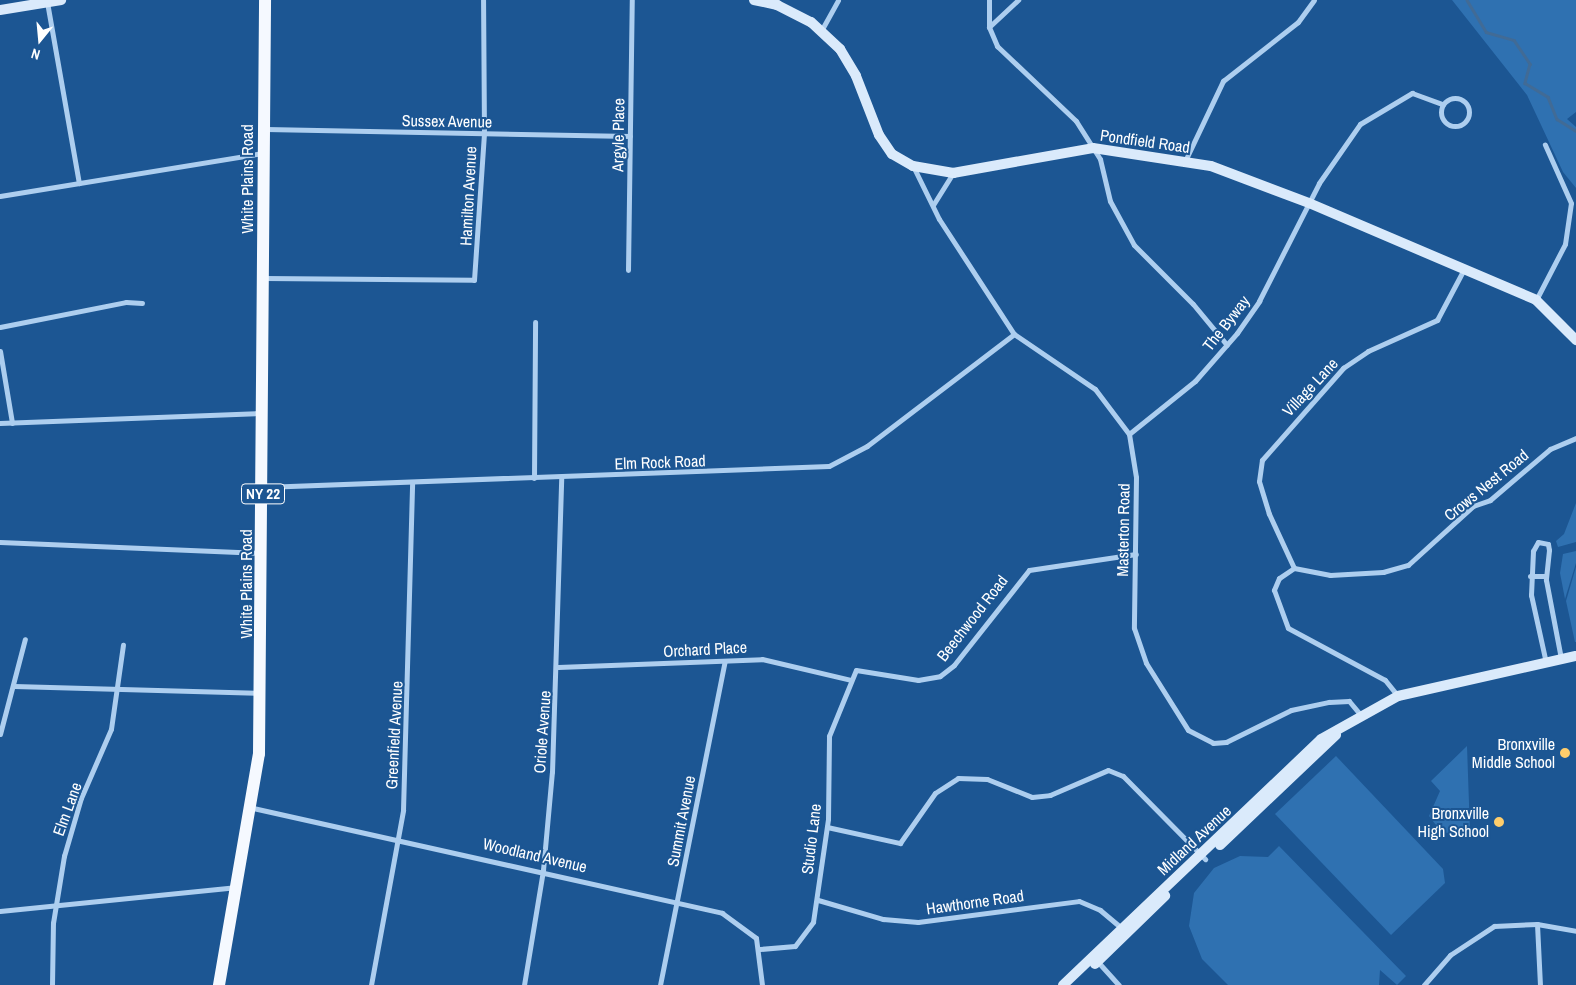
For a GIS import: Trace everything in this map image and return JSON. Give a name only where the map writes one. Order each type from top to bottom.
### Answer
[{"type":"main road","name":"White Plains Road","points":[[219,985],[253,808],[262,693],[264,278],[262,129],[265,0]]},
{"type":"street","points":[[0,10],[61,0]]},
{"type":"street","name":"Hamilton Avenue","points":[[264,278],[470,281],[476,273],[484,134],[483,0]]},
{"type":"street","name":"Argyle Place","points":[[628,270],[632,0]]},
{"type":"street","name":"Pondfield Road","points":[[754,0],[793,12],[821,31],[840,49],[856,76],[879,135],[892,154],[913,166],[953,173],[1093,148],[1185,161],[1247,177],[1536,300],[1576,340]]},
{"type":"street","points":[[821,31],[838,0]]},
{"type":"street","points":[[989,0],[990,27],[997,46],[1066,108],[1100,159],[1110,201],[1134,245],[1194,304],[1226,345]]},
{"type":"street","points":[[990,27],[1018,0]]},
{"type":"street","points":[[1185,161],[1224,81],[1298,22],[1314,0]]},
{"type":"street","points":[[46,2],[79,183]]},
{"type":"street","name":"The Byway","points":[[1130,434],[1195,381],[1226,345],[1259,301],[1330,164],[1370,115],[1412,93],[1443,104]]},
{"type":"street","points":[[1454,98],[1463,100],[1469,111],[1467,120],[1460,126],[1447,124],[1441,113],[1443,104],[1454,98]]},
{"type":"street","name":"Sussex Avenue","points":[[262,129],[630,136]]},
{"type":"street","points":[[1536,300],[1565,244],[1572,203],[1545,145]]},
{"type":"street","points":[[0,196],[262,153]]},
{"type":"street","name":"Masterton Road","points":[[913,166],[933,205],[1014,334],[1095,389],[1130,434],[1136,460],[1134,628],[1139,647],[1176,713],[1200,739],[1226,742],[1291,710],[1329,702],[1349,701],[1360,714]]},
{"type":"street","points":[[933,205],[953,173]]},
{"type":"street","name":"Village Lane","points":[[1294,568],[1269,514],[1259,481],[1262,460],[1343,368],[1368,351],[1437,320],[1464,269]]},
{"type":"street","points":[[0,327],[126,302],[142,303]]},
{"type":"street","points":[[534,478],[535,322]]},
{"type":"street","name":"Elm Rock Road","points":[[263,487],[560,478],[829,466],[867,446],[1014,334]]},
{"type":"street","points":[[0,352],[12,423]]},
{"type":"street","points":[[0,423],[263,413]]},
{"type":"street","name":"Crows Nest Road","points":[[1294,568],[1348,574],[1408,565],[1473,506],[1490,500],[1550,449],[1576,438]]},
{"type":"street","name":"Oriole Avenue","points":[[524,985],[543,870],[558,666],[560,478]]},
{"type":"street","name":"Greenfield Avenue","points":[[371,985],[400,839],[409,698],[412,483]]},
{"type":"street","points":[[1546,663],[1530,576],[1534,546],[1543,541],[1549,550],[1546,576],[1561,660]]},
{"type":"street","points":[[0,542],[263,554]]},
{"type":"street","name":"Beechwood Road","points":[[856,670],[918,680],[940,676],[1029,570],[1136,554]]},
{"type":"street","points":[[1294,568],[1279,578],[1274,590],[1288,628],[1385,680],[1398,696]]},
{"type":"street","points":[[1530,576],[1546,576]]},
{"type":"street","points":[[0,734],[14,686],[24,639]]},
{"type":"street","name":"Elm Lane","points":[[52,985],[55,905],[73,820],[104,752],[118,690],[123,645]]},
{"type":"street","name":"Midland Avenue","points":[[1063,985],[1095,959],[1202,856],[1360,714],[1398,696],[1576,656]]},
{"type":"street","name":"Summit Avenue","points":[[660,985],[725,662]]},
{"type":"street","name":"Orchard Place","points":[[558,666],[782,662],[851,680]]},
{"type":"street","name":"Studio Lane","points":[[760,949],[801,942],[813,922],[818,900],[827,827],[829,736],[856,670]]},
{"type":"street","points":[[14,686],[262,693]]},
{"type":"street","points":[[827,827],[900,843],[936,793],[958,778],[987,779],[1032,797],[1050,794],[1108,770],[1123,776],[1202,856]]},
{"type":"street","name":"Woodland Avenue","points":[[253,808],[543,870],[678,902],[738,921],[756,938],[760,949]]},
{"type":"street","points":[[0,910],[238,887]]},
{"type":"street","name":"Hawthorne Road","points":[[818,900],[883,919],[918,922],[1079,901],[1125,930]]},
{"type":"street","points":[[1424,985],[1450,955],[1476,935],[1501,925],[1537,924],[1576,931]]},
{"type":"street","points":[[1537,924],[1540,985]]},
{"type":"street","points":[[760,949],[762,985]]},
{"type":"street","points":[[1095,959],[1120,985]]},
{"type":"street","name":"Midland Avenue","points":[[1073,985],[1095,959]]},
{"type":"shaded area","points":[[1452,0],[1576,0],[1576,112],[1567,119],[1576,127],[1576,188],[1563,172],[1527,95]]},
{"type":"shaded area","points":[[1576,503],[1576,542],[1558,547],[1556,541],[1564,534]]},
{"type":"shaded area","points":[[1576,551],[1576,563],[1565,599],[1560,573],[1563,554]]},
{"type":"shaded area","points":[[1576,567],[1576,642],[1575,642],[1566,601]]},
{"type":"shaded area","points":[[1467,746],[1470,832],[1442,833],[1429,816],[1440,791],[1431,781]]},
{"type":"shaded area","points":[[1336,756],[1443,869],[1445,883],[1391,935],[1275,814]]},
{"type":"shaded area","points":[[1279,846],[1406,976],[1397,985],[1380,970],[1379,985],[1228,985],[1202,959],[1189,926],[1194,893],[1214,868],[1240,856],[1268,857]]},
{"type":"waterway","points":[[1467,0],[1486,32],[1514,40],[1530,64],[1525,83],[1548,97],[1557,119],[1576,131]]},
{"type":"place","name":"Bronxville Middle School","points":[[1565,753]]},
{"type":"place","name":"Bronxville High School","points":[[1499,822]]}]
